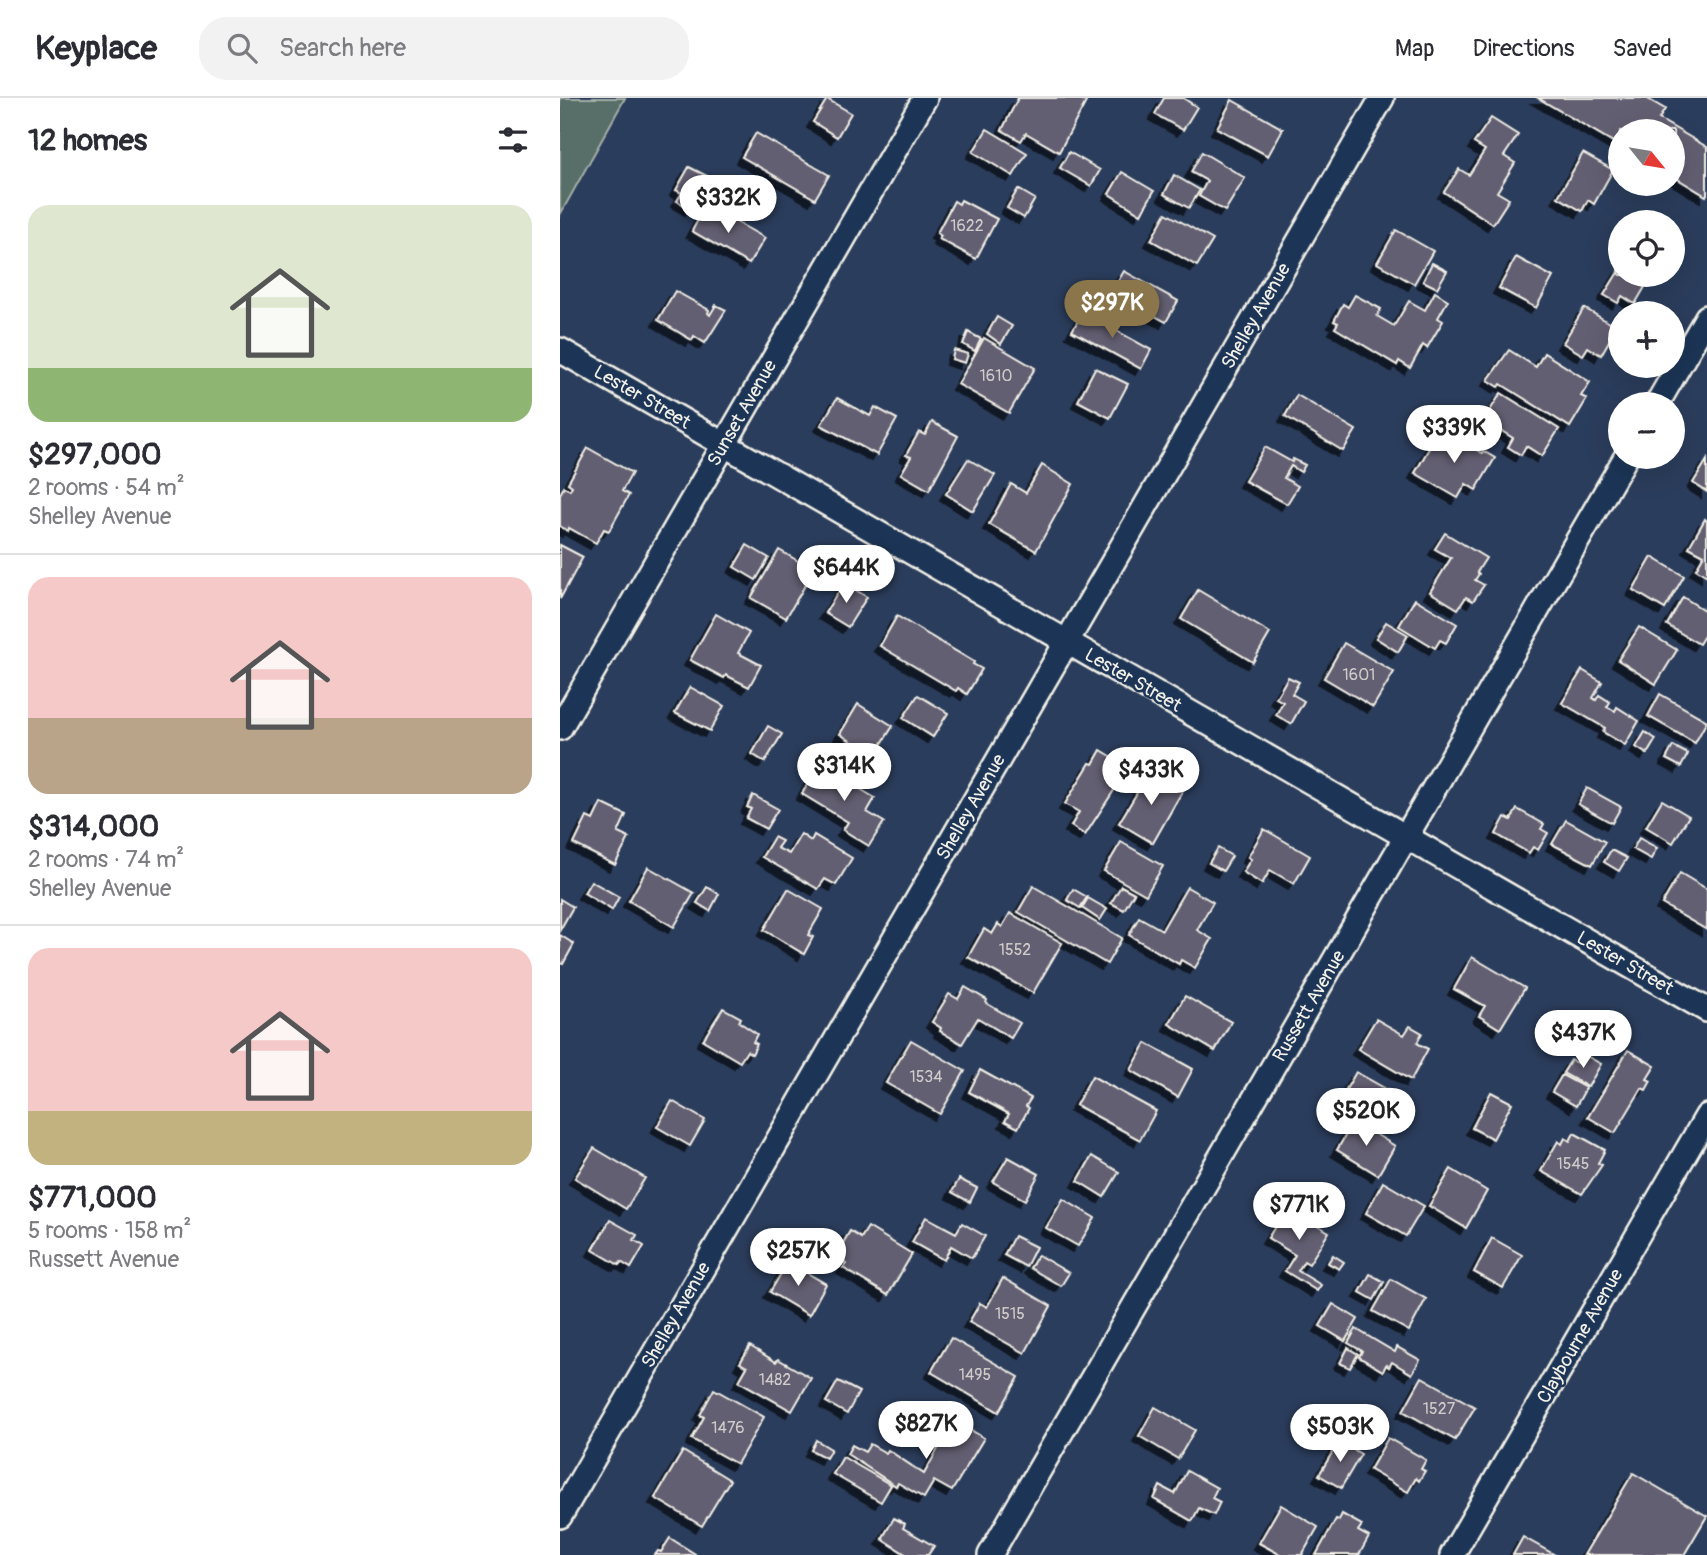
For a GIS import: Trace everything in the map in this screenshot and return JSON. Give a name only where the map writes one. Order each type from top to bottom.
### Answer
[{"type":"street","name":"Sunset Avenue","points":[[560,728],[925,98]]},
{"type":"street","name":"Shelley Avenue","points":[[560,1516],[1382,98]]},
{"type":"street","points":[[1664,392],[1707,317]]},
{"type":"street","name":"Lester Street","points":[[560,350],[1707,1010]]},
{"type":"street","name":"Russett Avenue","points":[[990,1555],[1619,469]]},
{"type":"street","name":"Claybourne Avenue","points":[[1452,1555],[1707,1116]]},
{"type":"green space","points":[[560,98],[625,98],[560,215]]},
{"type":"building","points":[[1018,98],[1079,98],[1086,102],[1059,152],[1026,133],[1021,141],[1002,130]]},
{"type":"building","points":[[1164,98],[1183,98],[1197,107],[1183,130],[1155,114]]},
{"type":"building","points":[[1538,98],[1646,98],[1665,109],[1659,119],[1608,119],[1608,139]]},
{"type":"building","points":[[827,99],[851,113],[837,137],[813,122]]},
{"type":"building","points":[[1232,100],[1283,129],[1268,156],[1217,128]]},
{"type":"building","points":[[1491,118],[1518,135],[1504,156],[1515,163],[1497,192],[1509,199],[1493,224],[1444,192],[1459,169],[1469,175],[1485,150],[1474,143]]},
{"type":"building","points":[[987,129],[1027,153],[1013,176],[973,152]]},
{"type":"building","points":[[756,133],[829,175],[815,199],[742,157]]},
{"type":"building","points":[[1685,134],[1707,147],[1706,196],[1685,183]]},
{"type":"building","points":[[1069,152],[1100,170],[1091,186],[1060,168]]},
{"type":"building","points":[[1202,152],[1245,178],[1225,211],[1199,196],[1207,181],[1191,172]]},
{"type":"building","points":[[1583,153],[1608,167],[1608,179],[1594,204],[1588,200],[1582,211],[1558,197]]},
{"type":"building","points":[[689,167],[713,179],[700,203],[695,200],[691,209],[677,201],[682,193],[676,190]]},
{"type":"building","points":[[1122,172],[1154,191],[1141,214],[1109,194]]},
{"type":"building","points":[[1174,175],[1200,190],[1189,208],[1164,194]]},
{"type":"building","points":[[1018,189],[1035,199],[1024,218],[1007,208]]},
{"type":"building","points":[[961,200],[997,219],[976,259],[939,239],[941,236],[937,233],[954,201],[959,204]]},
{"type":"building","points":[[706,205],[765,238],[749,264],[692,231]]},
{"type":"building","points":[[1166,213],[1213,240],[1197,266],[1151,240]]},
{"type":"building","points":[[1396,230],[1433,251],[1414,284],[1377,263]]},
{"type":"building","points":[[1516,257],[1553,277],[1536,308],[1499,288]]},
{"type":"building","points":[[1432,263],[1447,271],[1437,288],[1423,281]]},
{"type":"building","points":[[1124,271],[1178,301],[1166,322],[1112,292]]},
{"type":"building","points":[[1609,287],[1645,287],[1637,301],[1630,301],[1622,296],[1619,301],[1614,301],[1604,295]]},
{"type":"building","points":[[675,291],[709,310],[710,315],[716,305],[726,310],[705,343],[694,336],[692,340],[658,320]]},
{"type":"building","points":[[1435,292],[1448,300],[1438,318],[1443,321],[1427,348],[1423,345],[1410,368],[1399,361],[1397,365],[1335,328],[1338,323],[1334,321],[1343,304],[1348,307],[1355,295],[1381,309],[1377,316],[1394,326],[1409,301],[1425,310]]},
{"type":"building","points":[[1584,308],[1608,322],[1608,343],[1601,355],[1588,347],[1583,355],[1563,343]]},
{"type":"building","points":[[1083,312],[1151,350],[1141,369],[1072,331]]},
{"type":"building","points":[[997,317],[1012,326],[1001,344],[987,334]]},
{"type":"building","points":[[968,332],[981,339],[975,351],[963,344]]},
{"type":"building","points":[[984,338],[1035,368],[1009,413],[958,384]]},
{"type":"building","points":[[954,350],[968,354],[965,363],[952,359]]},
{"type":"building","points":[[1509,350],[1536,367],[1544,353],[1590,382],[1581,396],[1587,399],[1570,427],[1501,384],[1499,387],[1488,380]]},
{"type":"building","points":[[1095,368],[1128,384],[1110,418],[1078,401]]},
{"type":"building","points":[[1501,393],[1559,429],[1542,456],[1526,446],[1521,455],[1508,447],[1513,438],[1484,420]]},
{"type":"building","points":[[1297,395],[1356,430],[1343,451],[1285,416]]},
{"type":"building","points":[[837,398],[870,416],[875,407],[897,419],[877,455],[821,425]]},
{"type":"building","points":[[1462,411],[1486,426],[1476,444],[1451,428]]},
{"type":"building","points":[[932,422],[958,436],[929,490],[901,474],[911,457],[906,455],[919,432],[925,435]]},
{"type":"building","points":[[1440,429],[1495,458],[1476,490],[1466,484],[1458,498],[1415,473]]},
{"type":"building","points":[[1265,447],[1292,462],[1293,459],[1305,465],[1301,472],[1291,466],[1284,478],[1298,486],[1287,504],[1245,481]]},
{"type":"building","points":[[588,448],[632,473],[622,491],[629,495],[609,531],[604,529],[596,543],[560,526],[560,494],[564,487],[570,490],[572,486],[568,483]]},
{"type":"building","points":[[968,459],[995,475],[973,511],[946,494]]},
{"type":"building","points":[[1707,460],[1707,492],[1693,483]]},
{"type":"building","points":[[1042,465],[1073,484],[1036,551],[989,524],[1011,484],[1026,493]]},
{"type":"building","points":[[1705,519],[1707,576],[1696,569],[1704,555],[1689,547]]},
{"type":"building","points":[[1445,533],[1486,558],[1475,580],[1484,585],[1473,601],[1466,597],[1458,609],[1430,592],[1451,558],[1435,549]]},
{"type":"building","points":[[560,545],[583,557],[560,599]]},
{"type":"building","points":[[747,545],[769,558],[756,580],[734,567]]},
{"type":"building","points":[[779,550],[814,570],[786,618],[751,598]]},
{"type":"building","points":[[1652,557],[1684,576],[1665,609],[1633,590]]},
{"type":"building","points":[[844,583],[867,597],[848,627],[825,613]]},
{"type":"building","points":[[1198,590],[1270,633],[1253,662],[1181,619]]},
{"type":"building","points":[[1683,597],[1707,612],[1707,631],[1699,644],[1667,625]]},
{"type":"building","points":[[1415,599],[1457,624],[1446,643],[1440,640],[1435,648],[1399,626]]},
{"type":"building","points":[[716,614],[749,633],[738,653],[761,665],[749,687],[726,675],[724,678],[690,660]]},
{"type":"building","points":[[897,616],[982,669],[967,694],[958,688],[956,691],[880,646]]},
{"type":"building","points":[[1386,622],[1408,635],[1398,652],[1376,638]]},
{"type":"building","points":[[1639,627],[1677,650],[1656,684],[1618,660]]},
{"type":"building","points":[[1344,643],[1394,672],[1373,707],[1324,678]]},
{"type":"building","points":[[1582,670],[1602,682],[1593,698],[1596,700],[1599,695],[1610,702],[1607,707],[1615,711],[1617,707],[1639,721],[1625,745],[1603,732],[1605,728],[1562,703]]},
{"type":"building","points":[[1288,677],[1299,682],[1292,694],[1304,701],[1291,724],[1276,715],[1283,702],[1276,698]]},
{"type":"building","points":[[690,687],[724,706],[710,731],[675,713]]},
{"type":"building","points":[[1660,694],[1707,721],[1695,743],[1648,716]]},
{"type":"building","points":[[918,695],[948,713],[933,737],[903,718]]},
{"type":"building","points":[[858,704],[893,726],[874,756],[840,734]]},
{"type":"building","points":[[768,726],[782,734],[765,762],[752,754]]},
{"type":"building","points":[[1645,732],[1656,739],[1647,754],[1636,747]]},
{"type":"building","points":[[1673,746],[1688,754],[1681,767],[1666,759]]},
{"type":"building","points":[[1101,750],[1126,765],[1117,779],[1120,781],[1085,835],[1071,826],[1079,812],[1065,804]]},
{"type":"building","points":[[819,764],[875,798],[867,812],[884,822],[869,846],[843,830],[848,822],[802,794]]},
{"type":"building","points":[[1150,771],[1183,790],[1153,843],[1119,823]]},
{"type":"building","points":[[1587,788],[1621,807],[1612,823],[1578,804]]},
{"type":"building","points":[[753,795],[778,809],[766,829],[746,818],[751,809],[747,807]]},
{"type":"building","points":[[1662,800],[1689,816],[1673,843],[1646,827]]},
{"type":"building","points":[[601,803],[626,815],[618,833],[629,838],[615,865],[574,844],[587,817],[593,820]]},
{"type":"building","points":[[1517,809],[1544,824],[1541,829],[1548,833],[1538,850],[1533,847],[1529,853],[1496,834],[1505,817],[1511,820]]},
{"type":"building","points":[[1566,820],[1605,842],[1592,865],[1552,844]]},
{"type":"building","points":[[1264,829],[1310,856],[1294,884],[1270,870],[1262,884],[1243,872]]},
{"type":"building","points":[[801,834],[811,841],[814,835],[852,858],[836,885],[825,879],[818,889],[762,857],[774,837],[782,841],[777,848],[789,854]]},
{"type":"building","points":[[1639,838],[1657,848],[1651,859],[1633,849]]},
{"type":"building","points":[[1121,842],[1163,866],[1146,895],[1104,871]]},
{"type":"building","points":[[1218,848],[1232,856],[1223,871],[1209,863]]},
{"type":"building","points":[[1611,850],[1627,858],[1619,871],[1604,862]]},
{"type":"building","points":[[648,867],[694,893],[674,927],[629,901]]},
{"type":"building","points":[[1680,873],[1707,889],[1707,930],[1662,904]]},
{"type":"building","points":[[591,881],[619,897],[612,910],[584,893]]},
{"type":"building","points":[[1033,886],[1122,938],[1107,964],[1018,912]]},
{"type":"building","points":[[1121,886],[1134,893],[1124,910],[1111,903]]},
{"type":"building","points":[[707,887],[719,894],[710,911],[697,903]]},
{"type":"building","points":[[1187,887],[1213,902],[1197,930],[1212,939],[1195,968],[1181,960],[1179,964],[1129,935],[1139,917],[1162,930]]},
{"type":"building","points":[[788,889],[823,909],[808,935],[813,937],[804,954],[764,930]]},
{"type":"building","points":[[1073,889],[1087,897],[1080,908],[1067,900]]},
{"type":"building","points":[[1088,898],[1107,909],[1100,920],[1082,908]]},
{"type":"building","points":[[560,899],[573,907],[560,930]]},
{"type":"building","points":[[1010,913],[1062,943],[1033,993],[968,957],[984,929],[992,934],[998,924],[1002,927]]},
{"type":"building","points":[[560,935],[574,944],[563,964],[560,963]]},
{"type":"building","points":[[1472,957],[1525,988],[1500,1029],[1479,1016],[1485,1006],[1454,989]]},
{"type":"building","points":[[965,987],[1020,1023],[1011,1038],[978,1018],[962,1044],[940,1031],[941,1028],[932,1022],[949,994],[958,999]]},
{"type":"building","points":[[1185,996],[1231,1022],[1215,1051],[1169,1024]]},
{"type":"building","points":[[723,1008],[741,1018],[739,1022],[757,1034],[753,1042],[757,1044],[752,1054],[747,1051],[740,1062],[703,1040]]},
{"type":"building","points":[[1376,1019],[1404,1035],[1410,1026],[1422,1033],[1417,1043],[1428,1049],[1411,1080],[1358,1049]]},
{"type":"building","points":[[911,1040],[965,1071],[940,1114],[886,1083]]},
{"type":"building","points":[[1146,1043],[1193,1069],[1178,1097],[1131,1070]]},
{"type":"building","points":[[1628,1050],[1655,1066],[1647,1079],[1651,1081],[1646,1090],[1642,1088],[1615,1133],[1588,1117]]},
{"type":"building","points":[[1583,1054],[1601,1064],[1588,1087],[1563,1073],[1571,1060],[1577,1063]]},
{"type":"building","points":[[980,1070],[1031,1098],[1026,1106],[1029,1108],[1018,1128],[1005,1121],[1009,1114],[969,1092]]},
{"type":"building","points":[[1356,1072],[1395,1094],[1378,1122],[1340,1100]]},
{"type":"building","points":[[1562,1075],[1586,1088],[1576,1106],[1552,1092]]},
{"type":"building","points":[[1092,1076],[1156,1111],[1140,1140],[1076,1105]]},
{"type":"building","points":[[1491,1092],[1512,1103],[1493,1139],[1472,1128]]},
{"type":"building","points":[[672,1101],[705,1120],[690,1146],[657,1127]]},
{"type":"building","points":[[1354,1121],[1395,1146],[1378,1175],[1337,1150]]},
{"type":"building","points":[[1574,1133],[1605,1150],[1598,1163],[1602,1165],[1582,1194],[1541,1171],[1558,1141],[1562,1144],[1565,1138],[1570,1141]]},
{"type":"building","points":[[594,1148],[645,1178],[626,1209],[575,1178]]},
{"type":"building","points":[[1092,1156],[1119,1172],[1104,1197],[1078,1181]]},
{"type":"building","points":[[1008,1157],[1039,1174],[1025,1200],[993,1182]]},
{"type":"building","points":[[1451,1169],[1487,1191],[1466,1228],[1429,1206]]},
{"type":"building","points":[[959,1179],[977,1188],[970,1202],[952,1192]]},
{"type":"building","points":[[1383,1182],[1424,1206],[1406,1236],[1366,1213]]},
{"type":"building","points":[[1063,1199],[1095,1218],[1078,1246],[1046,1228]]},
{"type":"building","points":[[1287,1207],[1329,1232],[1309,1264],[1304,1261],[1298,1271],[1321,1285],[1317,1291],[1285,1271],[1295,1255],[1268,1238]]},
{"type":"building","points":[[926,1217],[956,1233],[962,1223],[985,1236],[972,1258],[951,1246],[944,1260],[912,1242]]},
{"type":"building","points":[[610,1220],[637,1235],[634,1240],[644,1246],[631,1268],[621,1262],[619,1265],[593,1250]]},
{"type":"building","points":[[868,1227],[912,1254],[888,1295],[843,1268],[846,1264],[835,1257],[850,1231],[861,1238]]},
{"type":"building","points":[[1014,1236],[1036,1247],[1026,1267],[1004,1255]]},
{"type":"building","points":[[1492,1238],[1522,1255],[1503,1288],[1474,1272]]},
{"type":"building","points":[[1038,1255],[1069,1273],[1061,1286],[1030,1268]]},
{"type":"building","points":[[1333,1255],[1344,1262],[1339,1269],[1328,1263]]},
{"type":"building","points":[[788,1262],[826,1284],[809,1315],[770,1292]]},
{"type":"building","points":[[1370,1274],[1384,1282],[1374,1300],[1360,1292]]},
{"type":"building","points":[[1003,1278],[1051,1306],[1025,1353],[969,1322],[980,1303],[987,1307]]},
{"type":"building","points":[[1391,1279],[1426,1299],[1409,1331],[1373,1311]]},
{"type":"building","points":[[1333,1304],[1358,1319],[1345,1341],[1320,1326]]},
{"type":"building","points":[[1356,1329],[1395,1352],[1397,1347],[1420,1360],[1412,1374],[1392,1362],[1389,1367],[1386,1365],[1383,1371],[1359,1357],[1362,1351],[1348,1343]]},
{"type":"building","points":[[951,1338],[1019,1377],[999,1412],[931,1372]]},
{"type":"building","points":[[750,1346],[811,1378],[792,1411],[739,1381],[747,1367],[740,1363]]},
{"type":"building","points":[[1348,1348],[1358,1354],[1350,1368],[1340,1363]]},
{"type":"building","points":[[1422,1377],[1475,1407],[1455,1440],[1403,1411]]},
{"type":"building","points":[[838,1381],[859,1392],[847,1414],[826,1402]]},
{"type":"building","points":[[714,1389],[764,1417],[737,1464],[692,1439],[704,1417],[700,1415]]},
{"type":"building","points":[[1155,1407],[1195,1430],[1178,1459],[1139,1436]]},
{"type":"building","points":[[956,1421],[984,1438],[952,1491],[934,1481],[924,1498],[898,1483],[896,1486],[847,1454],[852,1445],[865,1452],[870,1444],[886,1453],[888,1450],[924,1474],[938,1449],[927,1443],[935,1429],[947,1436]]},
{"type":"building","points":[[1388,1438],[1426,1460],[1421,1469],[1425,1471],[1419,1481],[1416,1478],[1408,1492],[1370,1470]]},
{"type":"building","points":[[816,1440],[831,1449],[826,1458],[811,1450]]},
{"type":"building","points":[[1339,1441],[1361,1454],[1341,1488],[1319,1475]]},
{"type":"building","points":[[683,1451],[730,1480],[702,1526],[655,1498]]},
{"type":"building","points":[[843,1457],[891,1485],[881,1502],[833,1474]]},
{"type":"building","points":[[1187,1471],[1217,1488],[1212,1498],[1220,1502],[1214,1515],[1199,1508],[1192,1521],[1154,1499],[1160,1486],[1175,1494]]},
{"type":"building","points":[[1633,1473],[1707,1516],[1684,1555],[1584,1555]]},
{"type":"building","points":[[1281,1505],[1318,1527],[1302,1555],[1281,1555],[1259,1543]]},
{"type":"building","points":[[1342,1514],[1362,1525],[1358,1531],[1369,1537],[1359,1555],[1316,1555],[1336,1519],[1339,1520]]},
{"type":"building","points":[[894,1518],[905,1524],[903,1528],[934,1546],[928,1555],[907,1555],[882,1539]]},
{"type":"building","points":[[1523,1537],[1555,1555],[1513,1555]]},
{"type":"building","points":[[670,1538],[695,1554],[655,1555],[658,1551],[661,1552]]}]
